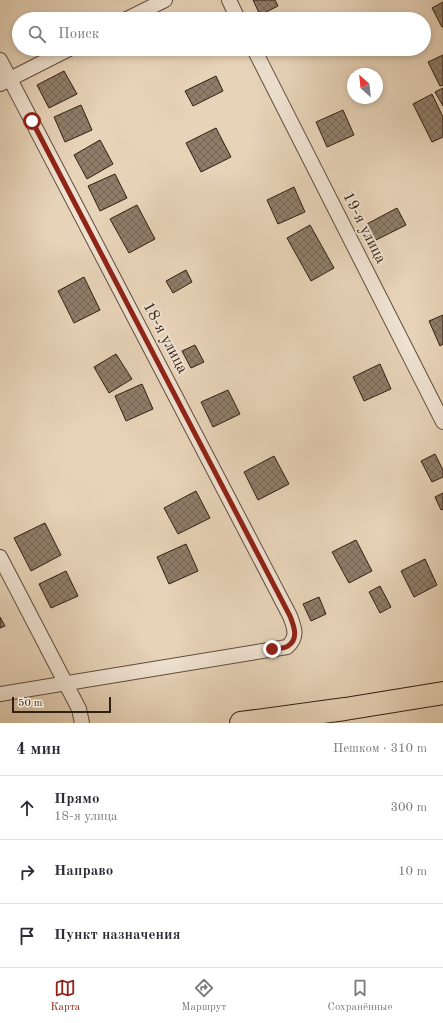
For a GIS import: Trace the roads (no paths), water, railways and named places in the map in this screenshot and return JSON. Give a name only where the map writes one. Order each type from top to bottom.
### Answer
[{"type":"main road","points":[[241,723],[345,710],[443,693]]},
{"type":"street","points":[[141,12],[165,0]]},
{"type":"street","points":[[229,0],[235,12]]},
{"type":"street","points":[[5,81],[54,56]]},
{"type":"street","name":"19-я улица","points":[[258,56],[443,422]]},
{"type":"street","name":"18-я улица","points":[[0,60],[5,81],[290,616],[295,634],[293,641],[287,647],[65,683]]},
{"type":"street","points":[[0,557],[79,709],[82,723]]},
{"type":"street","points":[[0,694],[65,683]]}]
